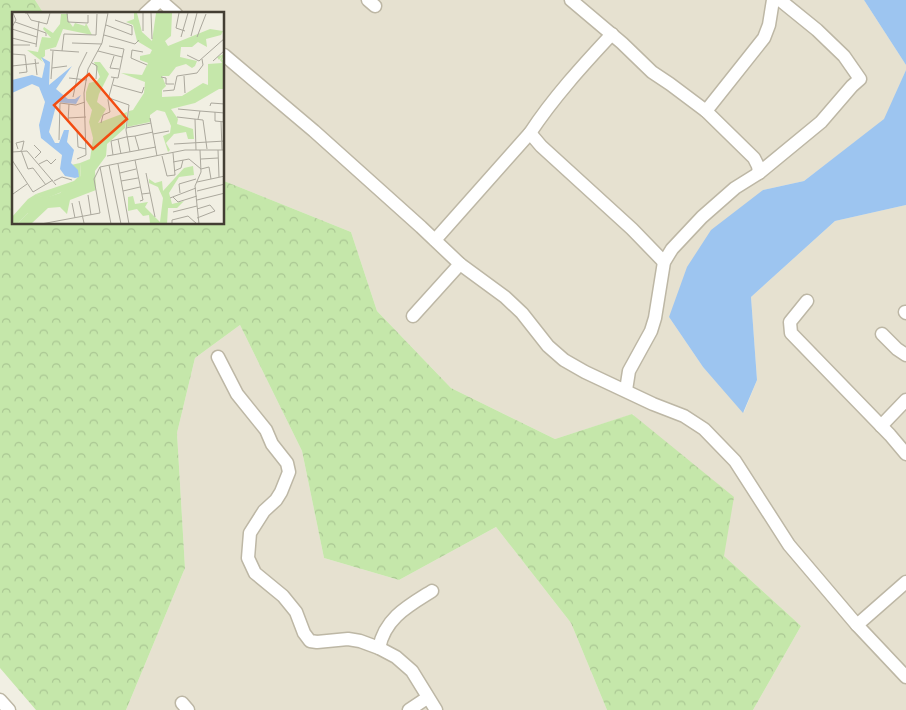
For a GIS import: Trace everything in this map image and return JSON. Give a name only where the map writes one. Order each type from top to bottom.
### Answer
[{"type":"street","points":[[147,12],[160,0],[174,12]]},
{"type":"street","points":[[571,0],[612,34],[652,72],[706,111],[754,158],[759,172]]},
{"type":"street","points":[[706,111],[764,38],[769,25],[773,0]]},
{"type":"street","points":[[626,390],[629,371],[651,331],[655,318],[664,262],[672,250],[702,217],[735,188],[759,172],[821,122],[860,79],[844,56],[817,30],[780,0]]},
{"type":"street","points":[[435,240],[530,133],[538,120],[592,54],[612,34]]},
{"type":"street","points":[[225,56],[314,131],[460,264],[505,297],[522,313],[548,346],[564,360],[585,372],[684,416],[704,429],[735,461],[789,546],[857,625],[906,677]]},
{"type":"street","points":[[530,133],[541,146],[632,229],[664,262]]},
{"type":"street","points":[[413,316],[460,264]]},
{"type":"street","points":[[806,301],[790,322],[790,332],[906,454]]},
{"type":"street","points":[[882,334],[906,355]]},
{"type":"street","points":[[218,357],[237,394],[266,430],[272,444],[287,463],[289,472],[282,492],[264,511],[250,533],[248,558],[255,573],[283,596],[296,612],[304,633],[310,640],[317,642],[348,639],[379,648],[406,664],[436,710]]},
{"type":"street","points":[[881,426],[906,400]]},
{"type":"street","points":[[857,625],[906,582]]},
{"type":"street","points":[[379,648],[384,631],[393,618],[432,591]]},
{"type":"street","points":[[409,710],[427,698]]},
{"type":"street","points":[[0,700],[9,710]]},
{"type":"shaded area","points":[[35,0],[864,0],[906,65],[906,70],[885,119],[804,181],[763,190],[669,317],[703,367],[744,412],[757,380],[751,297],[835,221],[906,205],[906,710],[753,710],[801,626],[724,556],[633,414],[555,439],[451,388],[377,311],[351,232],[225,181],[225,12],[43,12]]},
{"type":"shaded area","points":[[240,325],[302,451],[324,558],[399,580],[496,527],[571,623],[607,710],[126,710],[185,568],[177,433],[195,358]]},
{"type":"green space","points":[[0,0],[35,0],[43,12],[12,12],[12,225],[225,225],[225,181],[351,232],[377,311],[451,388],[555,439],[632,414],[734,497],[724,556],[801,626],[753,710],[607,710],[571,623],[496,527],[399,580],[324,558],[302,451],[240,325],[195,358],[177,433],[185,568],[126,710],[36,710],[0,668]]},
{"type":"water","points":[[864,0],[906,0],[906,65]]},
{"type":"water","points":[[906,70],[906,205],[835,221],[751,297],[757,380],[743,413],[703,367],[669,317],[687,267],[711,230],[763,190],[804,181],[884,119]]}]
